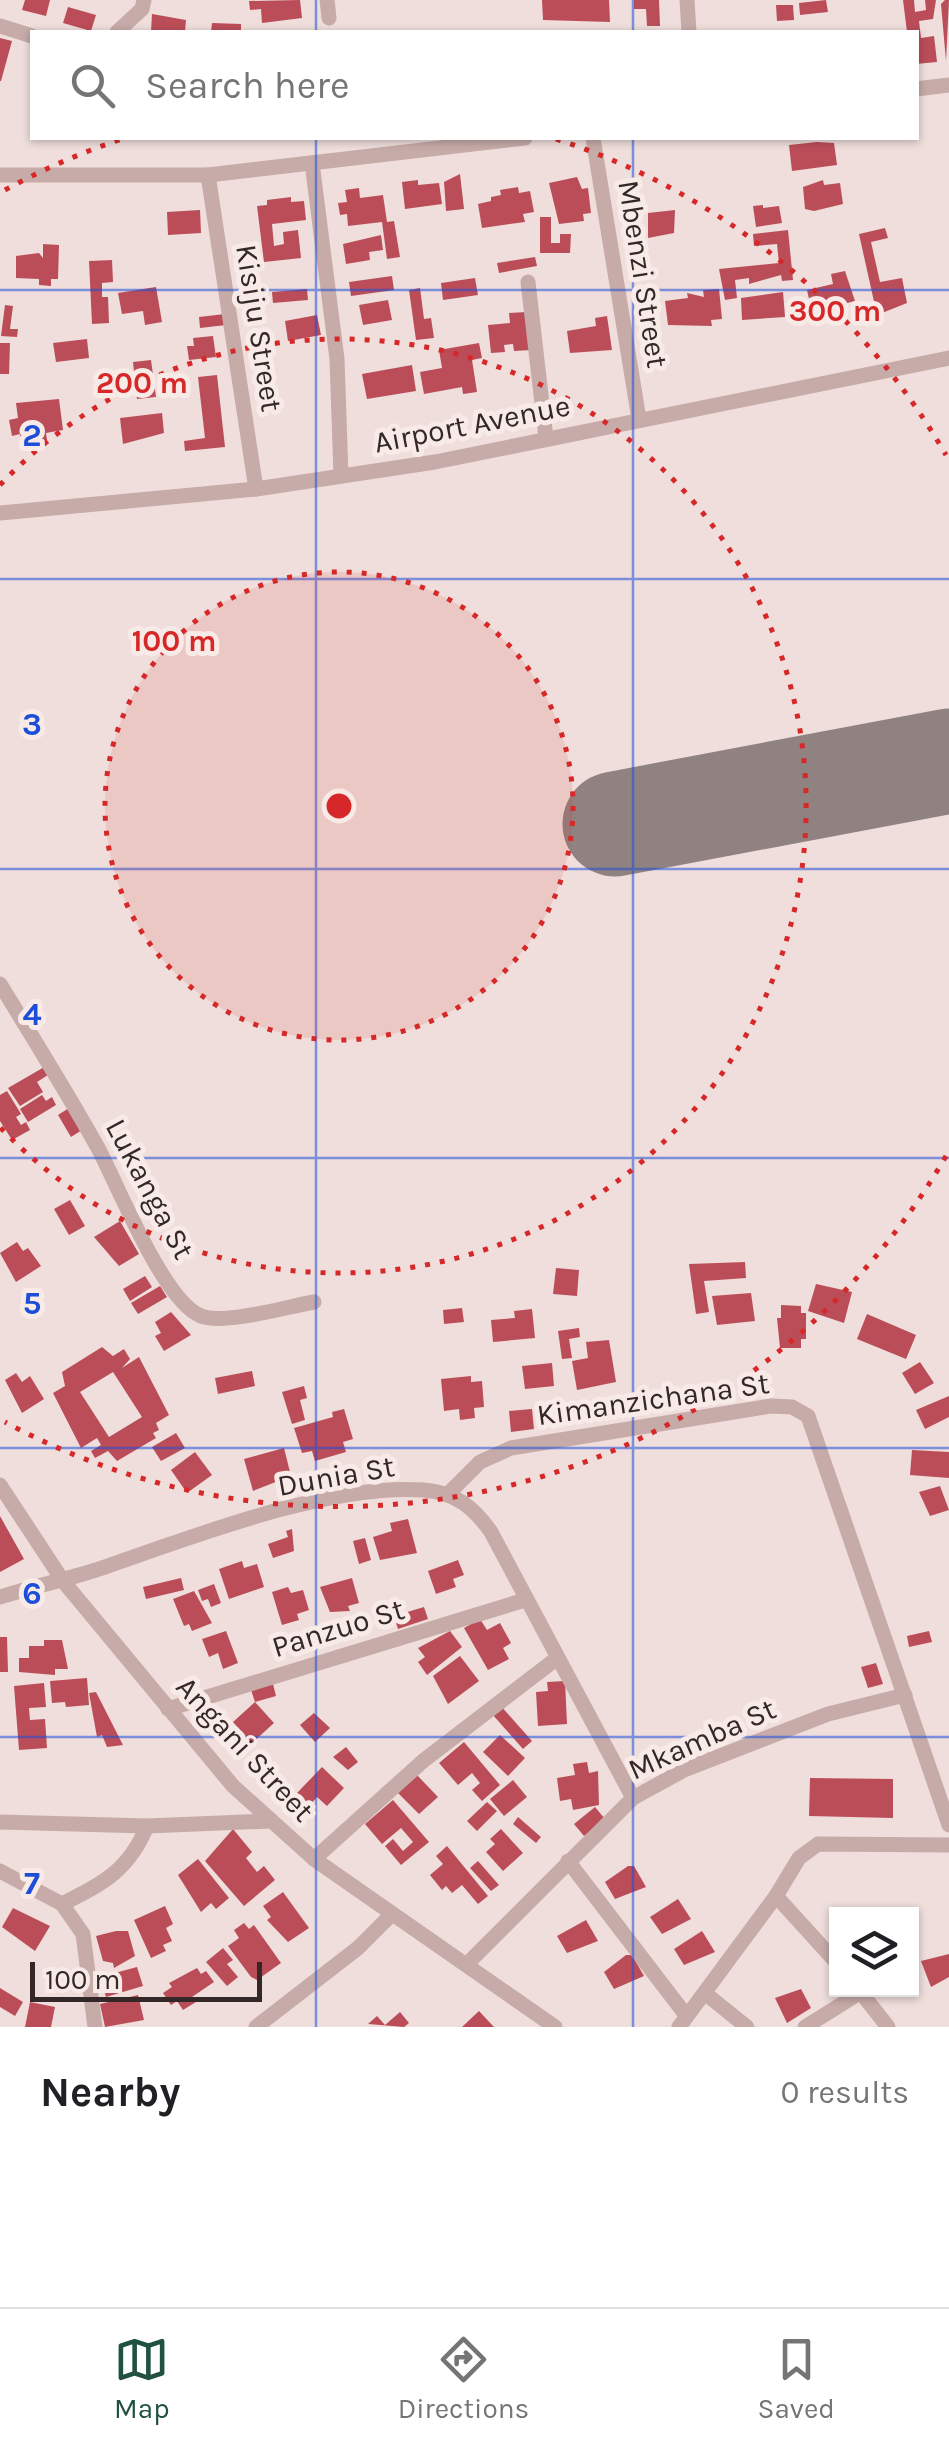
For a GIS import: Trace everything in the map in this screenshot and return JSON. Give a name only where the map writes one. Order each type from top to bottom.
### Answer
[{"type":"street","points":[[120,30],[142,9],[144,0]]},
{"type":"street","points":[[327,0],[329,18]]},
{"type":"street","points":[[687,0],[689,30]]},
{"type":"street","points":[[0,26],[30,35]]},
{"type":"street","points":[[919,89],[949,85]]},
{"type":"street","points":[[0,175],[208,175],[508,140]]},
{"type":"street","name":"Mbenzi Street","points":[[593,140],[639,419]]},
{"type":"street","points":[[312,163],[338,358],[341,476]]},
{"type":"street","name":"Kisiju Street","points":[[208,175],[256,490]]},
{"type":"street","points":[[528,282],[546,438]]},
{"type":"street","name":"Airport Avenue","points":[[0,513],[256,490],[546,438],[949,358]]},
{"type":"street","name":"Lukanga St","points":[[0,984],[99,1150],[158,1266],[186,1304],[199,1315],[217,1319],[314,1302]]},
{"type":"street","name":"Kimanzichana St","points":[[447,1494],[480,1462],[510,1448],[772,1406],[792,1407],[808,1416],[949,1825]]},
{"type":"street","name":"Angani Street","points":[[0,1486],[63,1581],[168,1709],[270,1822],[391,1915],[555,2027]]},
{"type":"street","name":"Dunia St","points":[[0,1597],[63,1581],[276,1513],[326,1502],[423,1490],[447,1494]]},
{"type":"street","points":[[447,1494],[472,1506],[491,1532],[633,1798]]},
{"type":"street","name":"Panzuo St","points":[[168,1709],[525,1600]]},
{"type":"street","points":[[314,1859],[424,1761],[556,1659]]},
{"type":"street","name":"Mkamba St","points":[[467,1964],[633,1798],[684,1770],[828,1714],[904,1695]]},
{"type":"street","points":[[0,1822],[147,1826],[270,1822]]},
{"type":"street","points":[[62,1904],[111,1880],[127,1866],[147,1826]]},
{"type":"street","points":[[568,1861],[682,2020],[706,1994],[799,1858],[818,1844],[949,1845]]},
{"type":"street","points":[[0,1871],[62,1904],[83,1934],[95,2027]]},
{"type":"street","points":[[776,1896],[829,1954]]},
{"type":"street","points":[[256,2027],[358,1948],[391,1915]]},
{"type":"street","points":[[706,1994],[747,2027]]},
{"type":"street","points":[[805,2027],[851,1997]]},
{"type":"street","points":[[865,1997],[888,2027]]},
{"type":"building","points":[[25,0],[50,0],[46,16],[22,10]]},
{"type":"building","points":[[300,0],[302,18],[262,23],[261,9],[250,10],[249,1]]},
{"type":"building","points":[[542,0],[609,0],[610,22],[543,20]]},
{"type":"building","points":[[634,0],[659,0],[660,26],[647,26],[646,9],[634,9]]},
{"type":"building","points":[[826,0],[828,12],[800,15],[799,3]]},
{"type":"building","points":[[903,0],[914,0],[915,12],[926,10],[925,0],[936,0],[933,19],[919,21],[921,38],[934,36],[937,62],[919,64],[919,30],[907,30]]},
{"type":"building","points":[[949,0],[946,61],[941,4]]},
{"type":"building","points":[[776,5],[793,5],[794,20],[777,21]]},
{"type":"building","points":[[68,7],[96,15],[91,30],[63,23]]},
{"type":"building","points":[[152,14],[186,20],[185,30],[151,30]]},
{"type":"building","points":[[212,23],[241,24],[241,30],[211,30]]},
{"type":"building","points":[[0,38],[12,41],[1,81],[0,81]]},
{"type":"building","points":[[834,143],[837,165],[792,171],[789,145]]},
{"type":"building","points":[[460,174],[464,209],[446,211],[444,182]]},
{"type":"building","points":[[577,177],[582,189],[588,188],[591,213],[583,214],[584,221],[559,224],[549,183]]},
{"type":"building","points":[[418,180],[418,185],[439,183],[442,204],[405,209],[402,182]]},
{"type":"building","points":[[823,180],[824,185],[840,183],[843,204],[814,211],[805,209],[803,187]]},
{"type":"building","points":[[518,187],[519,193],[530,191],[534,212],[523,214],[525,222],[482,228],[478,204],[501,195],[500,190]]},
{"type":"building","points":[[359,188],[360,198],[383,195],[387,222],[394,221],[400,257],[387,259],[382,222],[348,226],[347,214],[340,215],[338,203],[347,202],[345,190]]},
{"type":"building","points":[[291,197],[291,202],[304,201],[306,220],[272,224],[274,246],[284,244],[283,232],[298,230],[301,258],[264,262],[257,206],[267,205],[267,200]]},
{"type":"building","points":[[753,206],[779,206],[782,223],[756,227]]},
{"type":"building","points":[[200,210],[201,233],[168,235],[167,212]]},
{"type":"building","points":[[675,210],[674,233],[648,238],[648,213]]},
{"type":"building","points":[[540,217],[551,217],[551,243],[560,243],[560,234],[571,234],[570,253],[540,253]]},
{"type":"building","points":[[885,228],[888,238],[871,242],[880,282],[902,278],[907,303],[877,315],[859,234]]},
{"type":"building","points":[[788,230],[793,280],[782,281],[781,275],[749,284],[749,278],[735,280],[737,298],[725,300],[719,269],[779,263],[777,244],[754,246],[753,234]]},
{"type":"building","points":[[381,235],[383,250],[369,252],[370,260],[346,264],[343,244]]},
{"type":"building","points":[[43,244],[59,245],[58,279],[51,279],[51,286],[39,285],[39,279],[16,278],[16,256],[39,253],[43,258]]},
{"type":"building","points":[[535,257],[537,266],[499,273],[497,263]]},
{"type":"building","points":[[112,260],[113,282],[102,283],[102,297],[108,297],[109,323],[92,324],[89,261]]},
{"type":"building","points":[[845,271],[855,301],[812,312],[807,290],[833,284],[831,274]]},
{"type":"building","points":[[392,276],[394,290],[351,296],[349,282]]},
{"type":"building","points":[[475,278],[478,295],[443,300],[441,283]]},
{"type":"building","points":[[156,287],[162,322],[145,325],[143,311],[122,314],[118,293]]},
{"type":"building","points":[[420,288],[424,319],[431,318],[434,338],[416,340],[409,290]]},
{"type":"building","points":[[307,289],[308,300],[273,303],[272,292]]},
{"type":"building","points":[[719,289],[722,319],[711,320],[712,326],[668,325],[665,301],[688,298],[687,293],[704,297],[703,290]]},
{"type":"building","points":[[783,292],[785,317],[742,320],[741,298]]},
{"type":"building","points":[[388,300],[392,320],[363,325],[359,305]]},
{"type":"building","points":[[5,305],[13,306],[10,329],[18,329],[17,337],[1,336]]},
{"type":"building","points":[[527,312],[531,350],[514,351],[513,344],[504,345],[505,352],[491,353],[488,325],[510,323],[509,313]]},
{"type":"building","points":[[225,314],[226,325],[200,328],[199,317]]},
{"type":"building","points":[[317,315],[321,335],[288,341],[285,321]]},
{"type":"building","points":[[607,316],[612,350],[570,353],[567,331],[596,326],[595,318]]},
{"type":"building","points":[[213,336],[216,357],[189,360],[187,346],[194,346],[193,338]]},
{"type":"building","points":[[87,339],[89,358],[56,362],[53,343]]},
{"type":"building","points":[[0,343],[10,343],[9,374],[0,374]]},
{"type":"building","points":[[479,343],[482,358],[472,360],[477,392],[463,394],[462,387],[424,394],[420,372],[442,368],[439,350]]},
{"type":"building","points":[[151,360],[156,397],[137,399],[133,362]]},
{"type":"building","points":[[412,365],[416,391],[367,399],[362,374]]},
{"type":"building","points":[[217,375],[225,447],[185,451],[184,441],[205,438],[198,377]]},
{"type":"building","points":[[59,399],[63,430],[46,433],[47,440],[22,444],[20,434],[12,436],[9,420],[18,418],[16,403]]},
{"type":"building","points":[[162,413],[164,433],[123,444],[120,418]]},
{"type":"building","points":[[46,1066],[51,1073],[37,1082],[43,1092],[20,1106],[8,1088]]},
{"type":"building","points":[[7,1091],[21,1114],[16,1117],[21,1125],[26,1122],[30,1130],[12,1140],[0,1121],[0,1095]]},
{"type":"building","points":[[42,1095],[46,1101],[52,1097],[56,1105],[28,1122],[20,1109]]},
{"type":"building","points":[[69,1108],[82,1130],[71,1137],[58,1115]]},
{"type":"building","points":[[70,1200],[85,1226],[69,1235],[54,1209]]},
{"type":"building","points":[[120,1221],[139,1254],[119,1266],[94,1237]]},
{"type":"building","points":[[17,1242],[23,1251],[28,1248],[41,1266],[16,1282],[0,1253]]},
{"type":"building","points":[[745,1262],[746,1278],[704,1281],[709,1312],[696,1314],[689,1264]]},
{"type":"building","points":[[556,1268],[579,1270],[577,1296],[553,1294]]},
{"type":"building","points":[[145,1276],[152,1287],[130,1301],[123,1289]]},
{"type":"building","points":[[816,1284],[852,1292],[844,1323],[808,1311]]},
{"type":"building","points":[[160,1286],[167,1297],[138,1314],[131,1303]]},
{"type":"building","points":[[751,1293],[755,1321],[717,1325],[712,1296]]},
{"type":"building","points":[[781,1305],[801,1306],[801,1313],[806,1313],[806,1339],[801,1339],[801,1348],[780,1348],[777,1318],[781,1318]]},
{"type":"building","points":[[462,1308],[464,1322],[444,1324],[443,1310]]},
{"type":"building","points":[[532,1309],[535,1338],[493,1342],[491,1320],[515,1318],[514,1311]]},
{"type":"building","points":[[171,1312],[191,1335],[164,1351],[155,1336],[161,1333],[155,1322]]},
{"type":"building","points":[[867,1314],[916,1335],[906,1359],[857,1339]]},
{"type":"building","points":[[579,1328],[580,1337],[569,1339],[572,1358],[562,1359],[558,1331]]},
{"type":"building","points":[[609,1340],[616,1382],[577,1390],[572,1361],[588,1358],[586,1342]]},
{"type":"building","points":[[102,1347],[113,1356],[124,1349],[130,1359],[122,1368],[139,1357],[169,1415],[156,1423],[156,1438],[117,1461],[108,1451],[95,1458],[91,1451],[101,1445],[97,1438],[81,1448],[53,1393],[65,1386],[62,1372]],"holes":[[[113,1372],[142,1417],[109,1437],[80,1392]]]},
{"type":"building","points":[[920,1362],[934,1383],[915,1394],[902,1373]]},
{"type":"building","points":[[552,1363],[554,1386],[525,1389],[522,1366]]},
{"type":"building","points":[[252,1371],[255,1386],[218,1394],[215,1378]]},
{"type":"building","points":[[16,1373],[22,1382],[30,1376],[44,1399],[22,1413],[5,1380]]},
{"type":"building","points":[[471,1376],[471,1382],[482,1381],[484,1407],[474,1408],[475,1418],[460,1420],[459,1409],[444,1411],[441,1379]]},
{"type":"building","points":[[304,1386],[307,1398],[300,1400],[305,1420],[292,1424],[282,1392]]},
{"type":"building","points":[[949,1396],[949,1417],[925,1429],[916,1410]]},
{"type":"building","points":[[344,1409],[353,1439],[343,1442],[346,1452],[315,1461],[312,1451],[302,1453],[294,1428],[333,1417],[332,1412]]},
{"type":"building","points":[[532,1409],[534,1429],[511,1432],[509,1411]]},
{"type":"building","points":[[176,1433],[185,1448],[161,1461],[152,1447]]},
{"type":"building","points":[[284,1448],[291,1476],[253,1491],[244,1459]]},
{"type":"building","points":[[912,1450],[949,1452],[949,1478],[910,1475]]},
{"type":"building","points":[[195,1452],[212,1475],[187,1493],[171,1470]]},
{"type":"building","points":[[940,1486],[949,1510],[930,1516],[919,1492]]},
{"type":"building","points":[[0,1516],[24,1559],[0,1572]]},
{"type":"building","points":[[408,1519],[417,1553],[380,1560],[373,1537],[392,1531],[390,1523]]},
{"type":"building","points":[[292,1529],[294,1551],[273,1558],[268,1544],[288,1537],[286,1531]]},
{"type":"building","points":[[365,1538],[371,1560],[359,1564],[353,1541]]},
{"type":"building","points":[[458,1560],[464,1575],[453,1579],[456,1587],[436,1594],[428,1571]]},
{"type":"building","points":[[242,1561],[244,1568],[257,1564],[264,1587],[229,1599],[219,1569]]},
{"type":"building","points":[[181,1578],[184,1590],[146,1599],[143,1587]]},
{"type":"building","points":[[352,1578],[359,1603],[348,1606],[350,1611],[330,1612],[320,1587]]},
{"type":"building","points":[[214,1584],[221,1603],[211,1607],[208,1599],[202,1601],[198,1590]]},
{"type":"building","points":[[288,1587],[291,1593],[303,1590],[309,1610],[297,1614],[299,1620],[282,1625],[272,1592]]},
{"type":"building","points":[[194,1591],[212,1623],[192,1631],[189,1624],[184,1626],[173,1599]]},
{"type":"building","points":[[424,1607],[428,1619],[398,1629],[394,1616]]},
{"type":"building","points":[[480,1619],[487,1630],[500,1623],[511,1643],[503,1648],[509,1659],[488,1670],[464,1628]]},
{"type":"building","points":[[226,1631],[238,1663],[223,1669],[218,1653],[209,1657],[202,1639]]},
{"type":"building","points":[[450,1631],[462,1647],[427,1675],[418,1662],[425,1657],[418,1648]]},
{"type":"building","points":[[929,1631],[932,1642],[909,1647],[907,1636]]},
{"type":"building","points":[[0,1637],[7,1637],[8,1672],[0,1672]]},
{"type":"building","points":[[44,1640],[62,1640],[68,1669],[55,1669],[55,1675],[19,1672],[19,1658],[29,1658],[29,1646],[44,1646]]},
{"type":"building","points":[[460,1656],[479,1681],[448,1704],[433,1676]]},
{"type":"building","points":[[876,1663],[883,1684],[868,1688],[861,1667]]},
{"type":"building","points":[[87,1678],[89,1705],[66,1707],[65,1702],[52,1703],[50,1681]]},
{"type":"building","points":[[565,1681],[567,1724],[538,1726],[536,1692],[548,1691],[547,1682]]},
{"type":"building","points":[[44,1683],[46,1707],[29,1708],[30,1720],[45,1719],[47,1748],[19,1750],[14,1686]]},
{"type":"building","points":[[273,1684],[276,1696],[255,1702],[251,1690]]},
{"type":"building","points":[[96,1692],[123,1745],[107,1747],[102,1735],[97,1737],[89,1693]]},
{"type":"building","points":[[255,1702],[274,1723],[252,1743],[233,1722]]},
{"type":"building","points":[[501,1706],[532,1741],[523,1749],[492,1714]]},
{"type":"building","points":[[314,1713],[330,1728],[315,1742],[300,1725]]},
{"type":"building","points":[[500,1735],[525,1758],[508,1776],[483,1752]]},
{"type":"building","points":[[464,1742],[500,1785],[482,1801],[472,1790],[480,1783],[472,1773],[458,1785],[439,1763]]},
{"type":"building","points":[[346,1747],[358,1762],[348,1770],[333,1757]]},
{"type":"building","points":[[587,1762],[589,1773],[598,1771],[599,1805],[573,1810],[571,1799],[560,1801],[557,1778],[575,1775],[573,1764]]},
{"type":"building","points":[[322,1767],[344,1788],[327,1806],[317,1797],[310,1805],[297,1793]]},
{"type":"building","points":[[416,1774],[438,1797],[419,1814],[397,1792]]},
{"type":"building","points":[[810,1778],[893,1779],[893,1818],[809,1816]]},
{"type":"building","points":[[513,1780],[527,1797],[504,1816],[490,1799]]},
{"type":"building","points":[[393,1800],[429,1842],[401,1865],[385,1846],[393,1839],[403,1851],[413,1842],[401,1828],[382,1844],[365,1824]]},
{"type":"building","points":[[487,1802],[497,1811],[477,1831],[467,1821]]},
{"type":"building","points":[[595,1807],[605,1819],[584,1836],[574,1824]]},
{"type":"building","points":[[518,1817],[541,1837],[536,1843],[513,1824]]},
{"type":"building","points":[[233,1829],[252,1852],[246,1858],[257,1872],[264,1866],[275,1880],[244,1906],[205,1861]]},
{"type":"building","points":[[501,1829],[523,1853],[503,1871],[486,1852],[495,1844],[490,1839]]},
{"type":"building","points":[[447,1846],[488,1896],[478,1904],[462,1885],[452,1893],[446,1886],[442,1890],[430,1875],[443,1864],[436,1856]]},
{"type":"building","points":[[198,1859],[229,1898],[216,1909],[211,1903],[201,1912],[178,1875]]},
{"type":"building","points":[[478,1861],[499,1885],[491,1891],[470,1868]]},
{"type":"building","points":[[634,1866],[646,1887],[615,1899],[605,1882]]},
{"type":"building","points":[[283,1892],[309,1928],[288,1942],[267,1920],[271,1917],[263,1906]]},
{"type":"building","points":[[678,1899],[691,1919],[662,1934],[650,1917]]},
{"type":"building","points":[[165,1906],[173,1924],[166,1928],[172,1941],[163,1945],[166,1951],[151,1958],[134,1920]]},
{"type":"building","points":[[13,1908],[50,1926],[35,1951],[2,1927]]},
{"type":"building","points":[[586,1920],[598,1941],[567,1953],[557,1936]]},
{"type":"building","points":[[244,1923],[249,1929],[254,1925],[281,1963],[257,1980],[228,1946],[239,1938],[234,1930]]},
{"type":"building","points":[[128,1931],[135,1956],[114,1968],[113,1963],[103,1961],[96,1936]]},
{"type":"building","points":[[702,1931],[715,1952],[684,1965],[674,1949]]},
{"type":"building","points":[[223,1948],[233,1960],[227,1964],[238,1977],[227,1986],[206,1962]]},
{"type":"building","points":[[949,1954],[949,1977],[931,1987],[921,1961]]},
{"type":"building","points":[[626,1955],[632,1955],[644,1976],[614,1989],[604,1972]]},
{"type":"building","points":[[137,1967],[143,1986],[106,1997],[100,1977]]},
{"type":"building","points":[[197,1968],[201,1974],[206,1971],[214,1982],[192,1997],[196,2002],[183,2010],[177,2001],[171,2005],[163,1993],[172,1987],[169,1983]]},
{"type":"building","points":[[0,1988],[23,2002],[15,2016],[0,2007]]},
{"type":"building","points":[[801,1989],[811,2008],[787,2023],[775,1998]]},
{"type":"building","points":[[138,1995],[144,2020],[105,2027],[100,2004]]},
{"type":"building","points":[[30,2002],[55,2007],[51,2027],[25,2027]]},
{"type":"building","points":[[479,2011],[494,2027],[462,2027]]},
{"type":"building","points":[[400,2012],[409,2023],[404,2027],[368,2024],[377,2016],[385,2025]]},
{"type":"runway","points":[[615,824],[949,761]]}]
